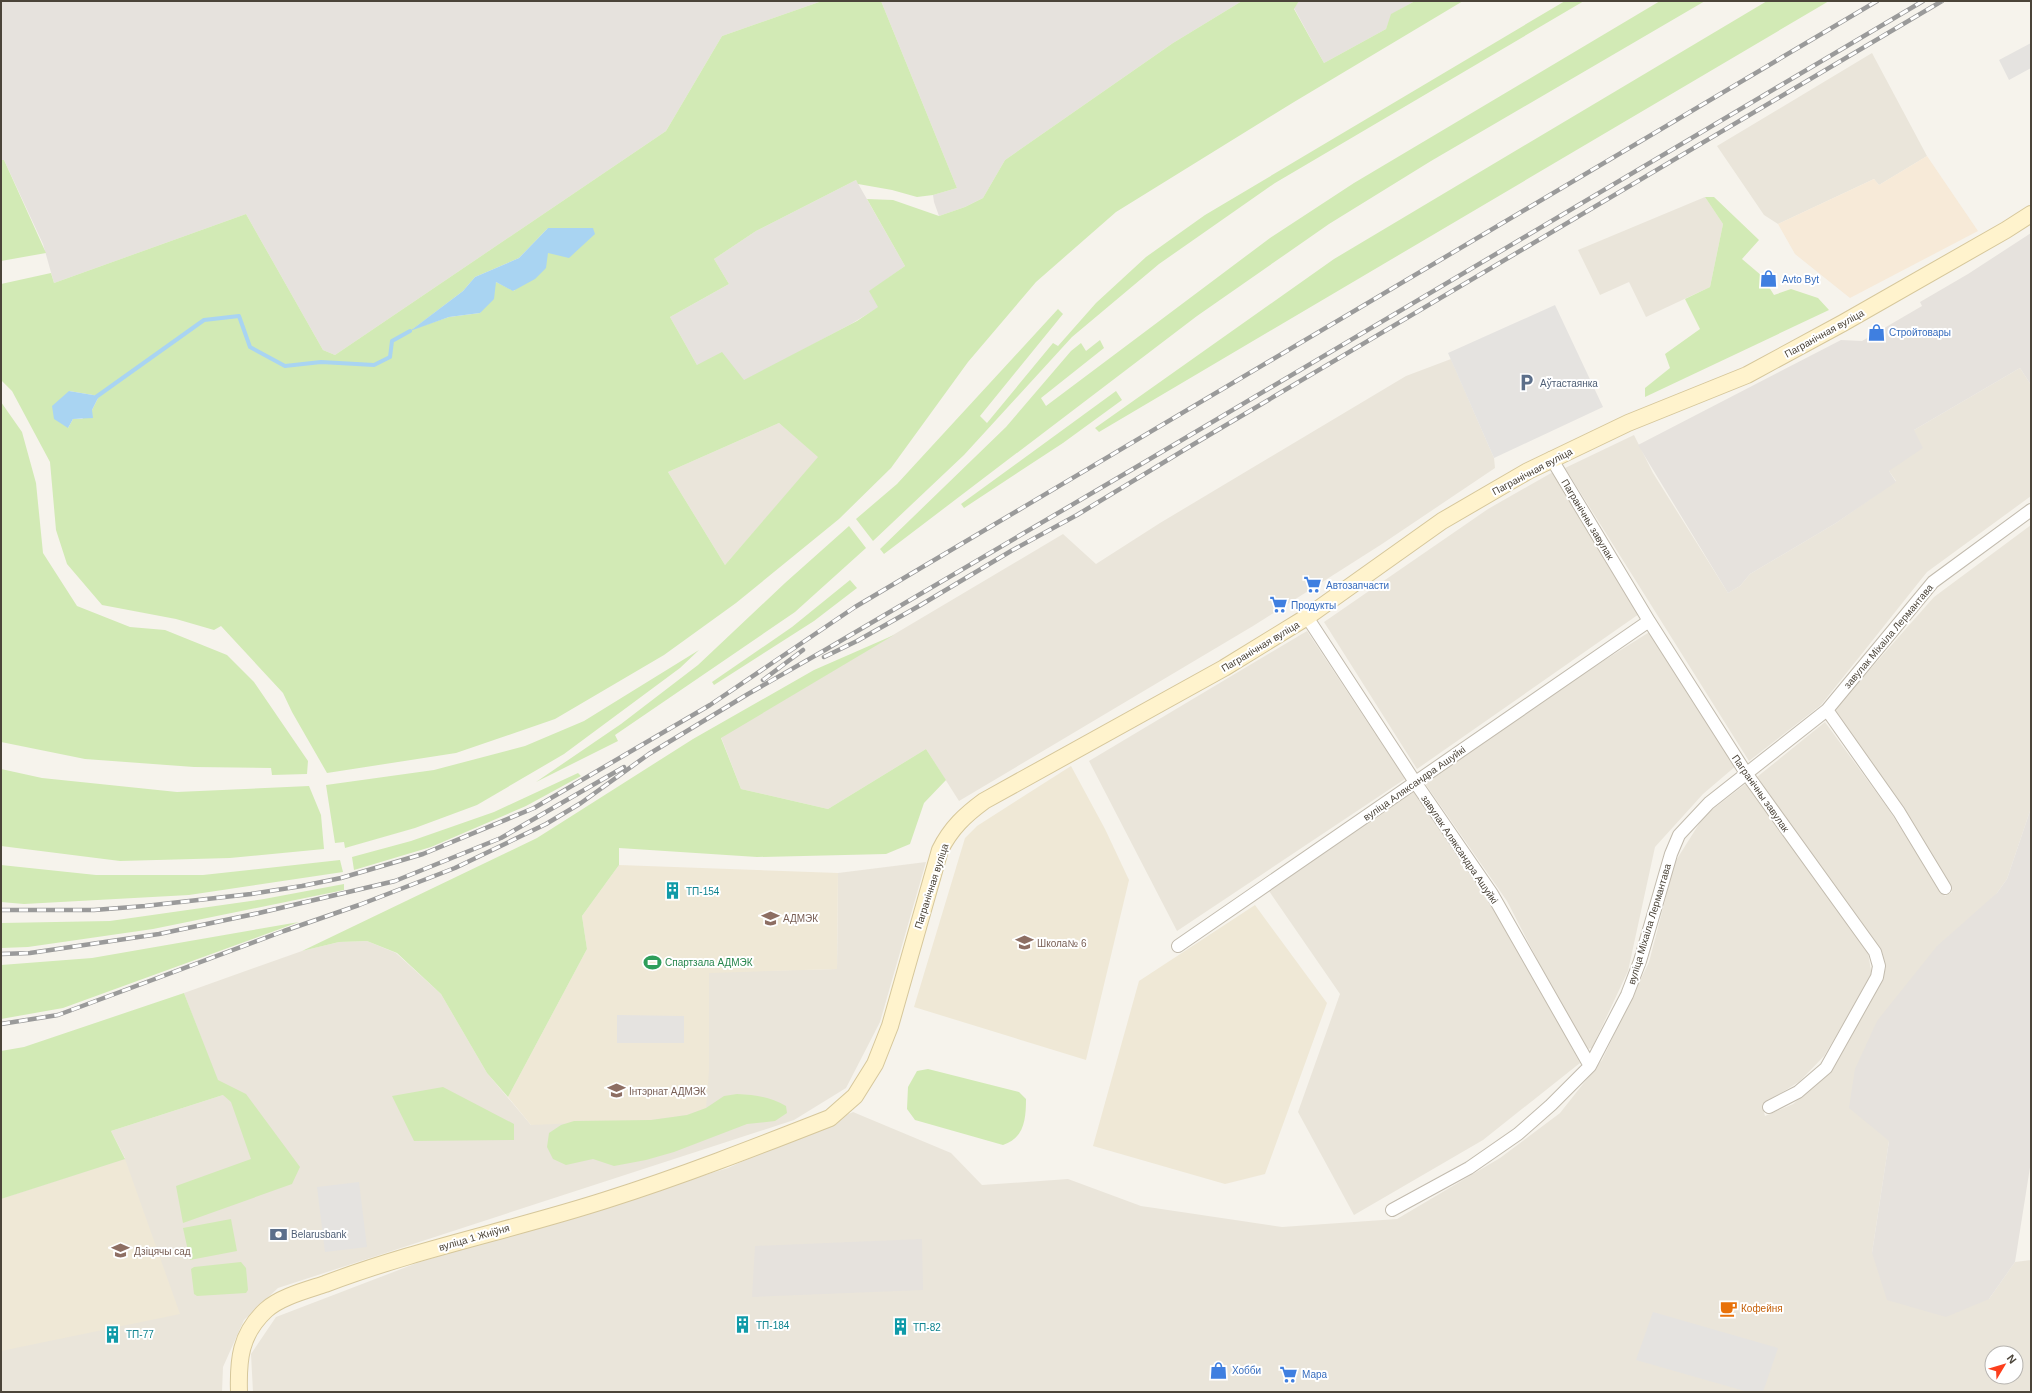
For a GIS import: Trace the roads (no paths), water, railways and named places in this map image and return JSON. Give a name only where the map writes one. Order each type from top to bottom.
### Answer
[{"type":"main road","name":"Пагранічная вуліца","points":[[770,1141],[830,1118],[855,1096],[876,1064],[890,1026],[940,850],[953,827],[963,816],[984,801],[1224,668],[1307,617],[1442,521],[1551,458],[1628,423],[1747,375],[1843,323],[2006,230],[2031,214]]},
{"type":"main road","name":"вуліца 1 Жніўня","points":[[239,1392],[238,1364],[243,1342],[253,1325],[266,1309],[291,1296],[353,1273],[606,1200],[770,1141]]},
{"type":"street","name":"Пагранічны завулак","points":[[1551,458],[1649,621],[1746,773],[1875,952],[1879,966],[1877,977],[1826,1068],[1798,1092],[1769,1107]]},
{"type":"street","name":"завулак Міхаіла Лермантава","points":[[1746,773],[1827,710],[1933,582],[2031,510]]},
{"type":"street","name":"завулак Аляксандра Ашуйкі","points":[[1307,617],[1415,782],[1492,894],[1590,1066]]},
{"type":"street","name":"вуліца Аляксандра Ашуйкі","points":[[1178,946],[1649,621]]},
{"type":"street","points":[[1827,710],[1899,812],[1945,888]]},
{"type":"street","name":"вуліца Міхаіла Лермантава","points":[[1392,1210],[1469,1168],[1518,1134],[1552,1105],[1590,1066],[1627,995],[1640,961],[1671,854],[1679,834],[1709,803],[1746,773]]},
{"type":"water","points":[[548,228],[593,228],[595,234],[569,258],[548,253],[546,268],[535,279],[513,291],[496,282],[494,299],[480,313],[449,317],[410,331],[463,291],[475,277],[519,258]]},
{"type":"water","points":[[69,391],[99,396],[92,410],[93,418],[73,419],[68,428],[54,419],[52,406]]},
{"type":"waterway","points":[[96,397],[204,320],[239,316],[250,347],[285,366],[321,362],[374,365],[390,357],[392,341],[410,331]]},
{"type":"railway","points":[[1,910],[94,910],[145,906],[251,894],[302,886],[341,878],[423,854],[534,808],[710,705],[855,607],[1877,1]]},
{"type":"railway","points":[[1,1024],[58,1015],[284,931],[359,905],[455,868],[546,824],[581,803],[649,754],[748,694],[1138,466],[1923,1]]},
{"type":"railway","points":[[824,657],[857,641],[1011,551],[1077,515],[1194,444],[1942,1]]},
{"type":"railway","points":[[763,680],[803,650]]},
{"type":"railway","points":[[1,954],[30,953],[159,934],[259,913],[395,881],[501,838],[624,767]]},
{"type":"place","name":"Avto Byt","points":[[1769,279]]},
{"type":"place","name":"Стройтовары","points":[[1876,332]]},
{"type":"place","name":"Аўтастаянка","points":[[1527,383]]},
{"type":"place","name":"Автозапчасти","points":[[1313,585]]},
{"type":"place","name":"Продукты","points":[[1278,605]]},
{"type":"place","name":"ТП-154","points":[[673,891]]},
{"type":"place","name":"АДМЭК","points":[[770,918]]},
{"type":"place","name":"Школа№ 6","points":[[1024,943]]},
{"type":"place","name":"Спартзала АДМЭК","points":[[652,962]]},
{"type":"place","name":"Інтэрнат АДМЭК","points":[[616,1091]]},
{"type":"place","name":"Belarusbank","points":[[278,1234]]},
{"type":"place","name":"Дзіцячы сад","points":[[121,1251]]},
{"type":"place","name":"Кофейня","points":[[1728,1308]]},
{"type":"place","name":"ТП-184","points":[[743,1325]]},
{"type":"place","name":"ТП-82","points":[[900,1327]]},
{"type":"place","name":"ТП-77","points":[[113,1334]]},
{"type":"place","name":"Хобби","points":[[1219,1370]]},
{"type":"place","name":"Мара","points":[[1289,1374]]}]
